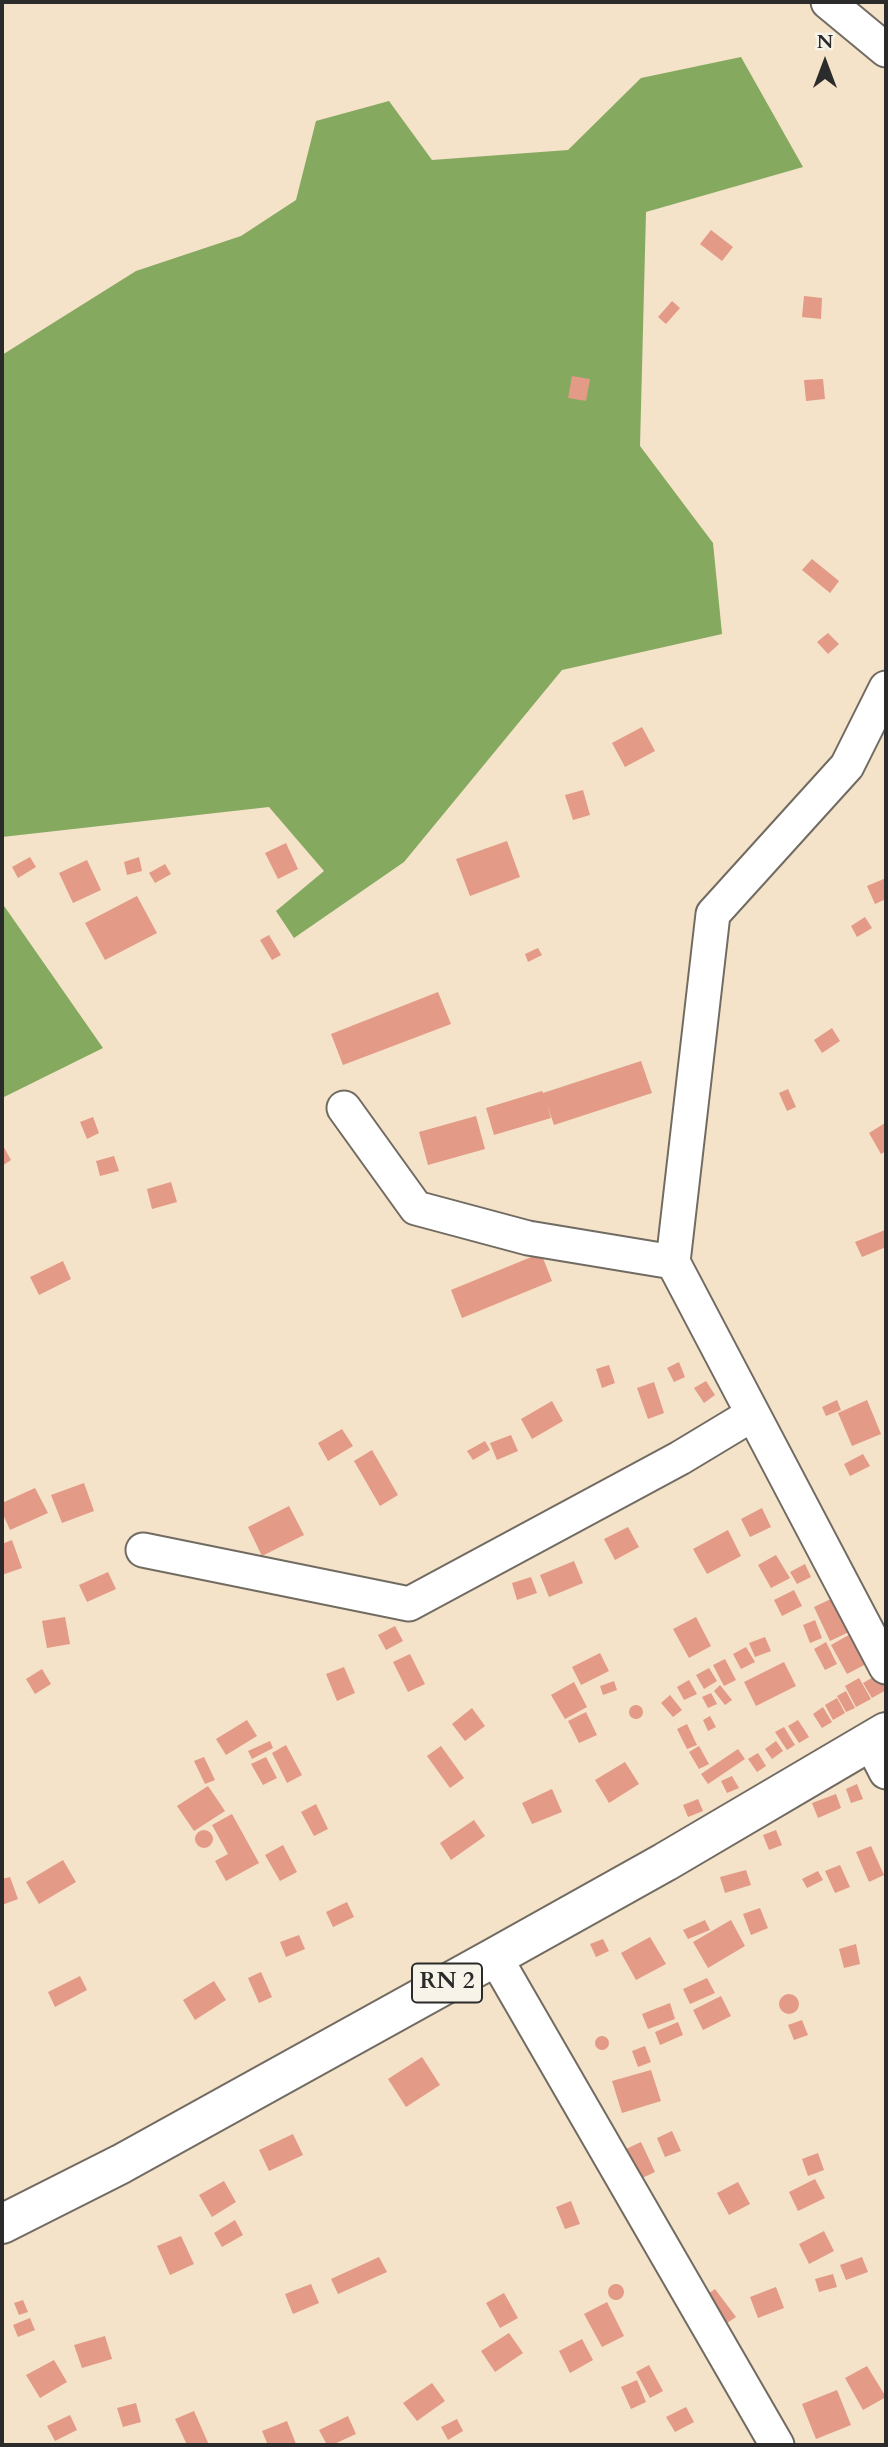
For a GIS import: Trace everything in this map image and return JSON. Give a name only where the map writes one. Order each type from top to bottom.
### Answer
[{"type":"main road","name":"RN 2","points":[[2,2224],[121,2164],[665,1861],[881,1748]]},
{"type":"street","points":[[828,2],[886,50]]},
{"type":"street","points":[[886,688],[848,766],[713,914],[673,1262],[886,1667]]},
{"type":"street","points":[[344,1108],[416,1208],[528,1238],[673,1262]]},
{"type":"street","points":[[143,1550],[409,1604],[680,1458],[753,1414]]},
{"type":"street","points":[[495,1957],[777,2445]]},
{"type":"green space","points":[[741,57],[803,167],[646,212],[640,446],[713,543],[722,634],[562,670],[404,862],[294,938],[276,911],[324,871],[269,807],[2,837],[2,355],[136,271],[241,236],[296,200],[316,121],[389,101],[432,160],[568,150],[641,78]]},
{"type":"green space","points":[[2,903],[103,1048],[2,1098]]},
{"type":"building","points":[[711,230],[733,247],[722,261],[700,244]]},
{"type":"building","points":[[804,296],[822,298],[821,319],[802,317]]},
{"type":"building","points":[[672,301],[680,308],[666,324],[658,317]]},
{"type":"building","points":[[572,376],[590,379],[586,401],[568,398]]},
{"type":"building","points":[[823,379],[825,399],[806,401],[804,380]]},
{"type":"building","points":[[812,559],[839,581],[830,593],[802,570]]},
{"type":"building","points":[[828,633],[839,644],[828,654],[817,642]]},
{"type":"building","points":[[642,727],[655,751],[625,767],[612,743]]},
{"type":"building","points":[[583,790],[590,815],[573,820],[565,795]]},
{"type":"building","points":[[507,841],[520,877],[470,896],[456,859]]},
{"type":"building","points":[[286,843],[298,869],[278,879],[265,853]]},
{"type":"building","points":[[30,857],[36,867],[18,878],[12,867]]},
{"type":"building","points":[[139,857],[142,871],[127,875],[124,862]]},
{"type":"building","points":[[87,860],[101,890],[73,903],[59,873]]},
{"type":"building","points":[[165,864],[171,874],[155,883],[149,873]]},
{"type":"building","points":[[886,878],[886,899],[875,904],[867,886]]},
{"type":"building","points":[[137,896],[157,933],[105,960],[85,923]]},
{"type":"building","points":[[865,917],[872,928],[857,937],[851,926]]},
{"type":"building","points":[[269,935],[281,955],[272,960],[260,940]]},
{"type":"building","points":[[538,948],[542,955],[528,962],[525,954]]},
{"type":"building","points":[[438,992],[451,1024],[343,1065],[331,1034]]},
{"type":"building","points":[[832,1028],[840,1041],[822,1053],[814,1040]]},
{"type":"building","points":[[641,1061],[652,1093],[554,1125],[547,1104],[551,1118],[494,1135],[486,1108],[542,1091],[543,1093]]},
{"type":"building","points":[[788,1089],[796,1107],[787,1111],[779,1093]]},
{"type":"building","points":[[476,1116],[485,1149],[428,1165],[419,1132]]},
{"type":"building","points":[[93,1117],[99,1133],[87,1139],[80,1122]]},
{"type":"building","points":[[885,1123],[886,1151],[881,1154],[869,1133]]},
{"type":"building","points":[[2,1144],[11,1160],[2,1166]]},
{"type":"building","points":[[114,1156],[119,1171],[100,1176],[96,1161]]},
{"type":"building","points":[[171,1182],[177,1202],[152,1209],[147,1189]]},
{"type":"building","points":[[885,1230],[886,1247],[862,1257],[855,1242]]},
{"type":"building","points":[[541,1253],[552,1281],[462,1318],[451,1290]]},
{"type":"building","points":[[63,1261],[71,1279],[39,1295],[30,1277]]},
{"type":"building","points":[[679,1362],[685,1377],[674,1382],[667,1368]]},
{"type":"building","points":[[609,1365],[615,1383],[602,1388],[596,1369]]},
{"type":"building","points":[[706,1381],[715,1395],[704,1403],[694,1388]]},
{"type":"building","points":[[654,1382],[664,1413],[648,1419],[637,1388]]},
{"type":"building","points":[[837,1400],[841,1410],[826,1416],[822,1407]]},
{"type":"building","points":[[867,1400],[881,1434],[852,1446],[838,1413]]},
{"type":"building","points":[[552,1401],[563,1421],[532,1439],[521,1419]]},
{"type":"building","points":[[342,1429],[353,1446],[328,1461],[318,1443]]},
{"type":"building","points":[[511,1435],[518,1451],[497,1460],[490,1443]]},
{"type":"building","points":[[485,1441],[490,1450],[473,1460],[467,1451]]},
{"type":"building","points":[[372,1450],[398,1495],[380,1506],[354,1461]]},
{"type":"building","points":[[863,1454],[870,1466],[850,1476],[844,1464]]},
{"type":"building","points":[[84,1483],[94,1511],[62,1523],[51,1495]]},
{"type":"building","points":[[35,1488],[48,1513],[10,1530],[2,1512],[2,1503]]},
{"type":"building","points":[[289,1506],[304,1535],[262,1556],[248,1527]]},
{"type":"building","points":[[762,1508],[771,1527],[750,1537],[741,1519]]},
{"type":"building","points":[[628,1527],[639,1547],[615,1560],[604,1539]]},
{"type":"building","points":[[728,1530],[741,1556],[707,1574],[693,1549]]},
{"type":"building","points":[[12,1540],[22,1568],[2,1575],[2,1544]]},
{"type":"building","points":[[776,1555],[790,1578],[771,1588],[758,1565]]},
{"type":"building","points":[[574,1561],[583,1583],[549,1597],[540,1575]]},
{"type":"building","points":[[805,1564],[811,1577],[797,1584],[790,1572]]},
{"type":"building","points":[[108,1572],[116,1589],[87,1602],[79,1585]]},
{"type":"building","points":[[531,1577],[537,1593],[517,1600],[512,1583]]},
{"type":"building","points":[[794,1590],[802,1606],[782,1616],[774,1600]]},
{"type":"building","points":[[833,1598],[849,1632],[830,1641],[814,1607]]},
{"type":"building","points":[[65,1617],[70,1644],[47,1648],[42,1621]]},
{"type":"building","points":[[696,1617],[711,1646],[689,1658],[673,1629]]},
{"type":"building","points":[[815,1620],[822,1638],[810,1643],[803,1625]]},
{"type":"building","points":[[395,1626],[403,1641],[386,1650],[378,1635]]},
{"type":"building","points":[[854,1632],[870,1662],[847,1674],[831,1645]]},
{"type":"building","points":[[765,1637],[771,1651],[755,1657],[749,1643]]},
{"type":"building","points":[[826,1642],[837,1664],[825,1670],[814,1649]]},
{"type":"building","points":[[746,1647],[755,1662],[741,1669],[733,1654]]},
{"type":"building","points":[[600,1653],[609,1671],[581,1685],[572,1667]]},
{"type":"building","points":[[410,1654],[425,1684],[408,1692],[393,1662]]},
{"type":"building","points":[[725,1659],[736,1680],[724,1686],[713,1665]]},
{"type":"building","points":[[784,1662],[796,1686],[756,1706],[744,1682]]},
{"type":"building","points":[[344,1667],[355,1693],[337,1701],[326,1674]]},
{"type":"building","points":[[709,1668],[717,1681],[704,1689],[696,1675]]},
{"type":"building","points":[[42,1669],[51,1684],[35,1694],[26,1679]]},
{"type":"building","points":[[877,1675],[886,1690],[872,1698],[863,1683]]},
{"type":"building","points":[[859,1678],[871,1699],[856,1707],[845,1686]]},
{"type":"building","points":[[689,1680],[697,1694],[684,1700],[677,1687]]},
{"type":"building","points":[[614,1681],[617,1690],[603,1695],[600,1686]]},
{"type":"building","points":[[574,1682],[587,1707],[565,1719],[551,1695]]},
{"type":"building","points":[[720,1685],[732,1700],[725,1705],[714,1691]]},
{"type":"building","points":[[846,1691],[855,1708],[846,1712],[837,1696]]},
{"type":"building","points":[[711,1693],[717,1704],[708,1708],[702,1697]]},
{"type":"building","points":[[670,1695],[682,1710],[673,1717],[661,1703]]},
{"type":"building","points":[[837,1698],[845,1713],[833,1720],[825,1705]]},
{"type":"building","points":[[633,1705],[639,1705],[643,1712],[639,1719],[633,1719],[629,1715],[629,1709]]},
{"type":"building","points":[[823,1707],[832,1722],[822,1728],[813,1714]]},
{"type":"building","points":[[472,1708],[485,1726],[465,1741],[452,1724]]},
{"type":"building","points":[[586,1712],[597,1735],[579,1743],[568,1721]]},
{"type":"building","points":[[710,1716],[716,1727],[708,1731],[703,1720]]},
{"type":"building","points":[[247,1720],[257,1736],[226,1755],[216,1739]]},
{"type":"building","points":[[798,1720],[809,1737],[799,1743],[788,1726]]},
{"type":"building","points":[[687,1724],[697,1745],[687,1749],[677,1729]]},
{"type":"building","points":[[784,1727],[795,1745],[787,1750],[775,1732]]},
{"type":"building","points":[[270,1741],[273,1748],[252,1759],[248,1751]]},
{"type":"building","points":[[776,1741],[783,1751],[772,1759],[765,1749]]},
{"type":"building","points":[[286,1745],[302,1775],[287,1783],[272,1753]]},
{"type":"building","points":[[441,1746],[464,1778],[450,1788],[427,1756]]},
{"type":"building","points":[[699,1746],[709,1764],[699,1769],[689,1752]]},
{"type":"building","points":[[738,1749],[745,1759],[708,1784],[701,1774]]},
{"type":"building","points":[[758,1753],[766,1766],[757,1772],[748,1759]]},
{"type":"building","points":[[204,1757],[215,1780],[205,1784],[194,1761]]},
{"type":"building","points":[[266,1757],[277,1778],[263,1785],[251,1764]]},
{"type":"building","points":[[625,1762],[639,1784],[609,1803],[595,1780]]},
{"type":"building","points":[[732,1776],[739,1788],[727,1793],[721,1781]]},
{"type":"building","points":[[857,1784],[863,1799],[851,1803],[846,1789]]},
{"type":"building","points":[[208,1786],[225,1811],[194,1831],[177,1806]]},
{"type":"building","points":[[552,1789],[562,1812],[532,1824],[522,1803]]},
{"type":"building","points":[[836,1794],[841,1808],[818,1818],[812,1803]]},
{"type":"building","points":[[698,1799],[703,1811],[688,1817],[683,1805]]},
{"type":"building","points":[[316,1804],[328,1829],[314,1836],[301,1812]]},
{"type":"building","points":[[232,1814],[259,1863],[226,1881],[215,1861],[228,1854],[212,1825]]},
{"type":"building","points":[[474,1820],[485,1836],[451,1860],[440,1843]]},
{"type":"building","points":[[204,1830],[210,1833],[213,1839],[210,1845],[204,1848],[198,1845],[195,1839],[198,1833]]},
{"type":"building","points":[[776,1830],[782,1845],[769,1850],[763,1835]]},
{"type":"building","points":[[283,1845],[297,1872],[280,1881],[265,1855]]},
{"type":"building","points":[[871,1846],[884,1875],[869,1882],[856,1852]]},
{"type":"building","points":[[63,1860],[76,1882],[39,1904],[26,1882]]},
{"type":"building","points":[[840,1865],[850,1887],[835,1893],[825,1871]]},
{"type":"building","points":[[746,1870],[751,1885],[725,1893],[720,1877]]},
{"type":"building","points":[[818,1871],[823,1880],[807,1888],[802,1879]]},
{"type":"building","points":[[10,1877],[18,1899],[2,1905],[2,1879]]},
{"type":"building","points":[[347,1902],[354,1917],[333,1927],[326,1912]]},
{"type":"building","points":[[760,1908],[768,1928],[751,1935],[743,1914]]},
{"type":"building","points":[[705,1920],[710,1930],[688,1939],[683,1930]]},
{"type":"building","points":[[731,1920],[745,1946],[708,1968],[693,1942]]},
{"type":"building","points":[[299,1935],[305,1949],[286,1957],[280,1942]]},
{"type":"building","points":[[650,1937],[666,1964],[636,1980],[621,1953]]},
{"type":"building","points":[[603,1939],[609,1951],[596,1957],[590,1944]]},
{"type":"building","points":[[856,1944],[860,1964],[844,1968],[839,1949]]},
{"type":"building","points":[[261,1972],[272,1997],[259,2003],[248,1978]]},
{"type":"building","points":[[80,1976],[87,1990],[55,2007],[48,1992]]},
{"type":"building","points":[[707,1978],[715,1993],[690,2004],[683,1989]]},
{"type":"building","points":[[214,1981],[226,2000],[195,2020],[183,2000]]},
{"type":"building","points":[[789,1994],[796,1997],[799,2004],[796,2011],[789,2014],[782,2011],[779,2004],[782,1997]]},
{"type":"building","points":[[721,1996],[731,2016],[703,2030],[693,2010]]},
{"type":"building","points":[[670,2003],[675,2019],[648,2029],[642,2014]]},
{"type":"building","points":[[802,2020],[808,2035],[794,2040],[788,2025]]},
{"type":"building","points":[[678,2022],[683,2035],[660,2045],[655,2032]]},
{"type":"building","points":[[599,2036],[605,2036],[609,2043],[605,2050],[599,2050],[595,2046],[595,2040]]},
{"type":"building","points":[[645,2046],[651,2062],[638,2067],[632,2051]]},
{"type":"building","points":[[422,2057],[440,2085],[406,2107],[388,2079]]},
{"type":"building","points":[[651,2070],[661,2101],[622,2113],[612,2081]]},
{"type":"building","points":[[672,2131],[681,2151],[665,2157],[657,2138]]},
{"type":"building","points":[[293,2134],[303,2155],[269,2171],[259,2150]]},
{"type":"building","points":[[641,2142],[655,2172],[640,2179],[626,2149]]},
{"type":"building","points":[[818,2153],[824,2170],[808,2176],[802,2159]]},
{"type":"building","points":[[815,2179],[825,2198],[798,2211],[789,2192]]},
{"type":"building","points":[[224,2181],[236,2202],[212,2217],[199,2195]]},
{"type":"building","points":[[738,2182],[750,2204],[729,2215],[717,2193]]},
{"type":"building","points":[[571,2201],[580,2224],[565,2229],[556,2207]]},
{"type":"building","points":[[235,2220],[243,2235],[222,2247],[214,2233]]},
{"type":"building","points":[[824,2231],[834,2251],[809,2264],[799,2244]]},
{"type":"building","points":[[181,2236],[194,2264],[170,2275],[157,2246]]},
{"type":"building","points":[[379,2257],[387,2272],[338,2294],[331,2279]]},
{"type":"building","points":[[862,2257],[868,2272],[846,2280],[840,2265]]},
{"type":"building","points":[[833,2274],[837,2287],[819,2292],[815,2279]]},
{"type":"building","points":[[311,2284],[319,2303],[293,2314],[285,2294]]},
{"type":"building","points":[[613,2284],[619,2284],[624,2292],[622,2298],[613,2300],[608,2295],[608,2289]]},
{"type":"building","points":[[776,2287],[784,2308],[758,2318],[750,2297]]},
{"type":"building","points":[[715,2289],[736,2317],[718,2329],[698,2301]]},
{"type":"building","points":[[504,2293],[518,2318],[500,2328],[486,2303]]},
{"type":"building","points":[[23,2300],[28,2312],[19,2315],[14,2303]]},
{"type":"building","points":[[607,2302],[624,2336],[602,2347],[584,2314]]},
{"type":"building","points":[[30,2318],[35,2330],[18,2337],[13,2325]]},
{"type":"building","points":[[509,2333],[523,2353],[495,2372],[481,2351]]},
{"type":"building","points":[[105,2336],[112,2359],[82,2368],[74,2345]]},
{"type":"building","points":[[582,2339],[593,2360],[570,2373],[559,2351]]},
{"type":"building","points":[[54,2360],[67,2382],[40,2398],[26,2375]]},
{"type":"building","points":[[649,2365],[663,2391],[650,2398],[636,2372]]},
{"type":"building","points":[[867,2366],[886,2397],[863,2410],[845,2378]]},
{"type":"building","points":[[637,2380],[646,2402],[631,2409],[621,2387]]},
{"type":"building","points":[[432,2383],[445,2401],[417,2421],[403,2403]]},
{"type":"building","points":[[837,2390],[851,2425],[816,2439],[802,2404]]},
{"type":"building","points":[[136,2403],[141,2422],[123,2427],[117,2408]]},
{"type":"building","points":[[686,2407],[694,2422],[675,2432],[666,2417]]},
{"type":"building","points":[[194,2411],[209,2445],[187,2445],[175,2419]]},
{"type":"building","points":[[70,2415],[77,2430],[55,2441],[47,2426]]},
{"type":"building","points":[[348,2416],[356,2434],[327,2445],[319,2430]]},
{"type":"building","points":[[457,2419],[463,2431],[448,2440],[441,2427]]},
{"type":"building","points":[[287,2421],[296,2444],[268,2445],[262,2431]]}]
